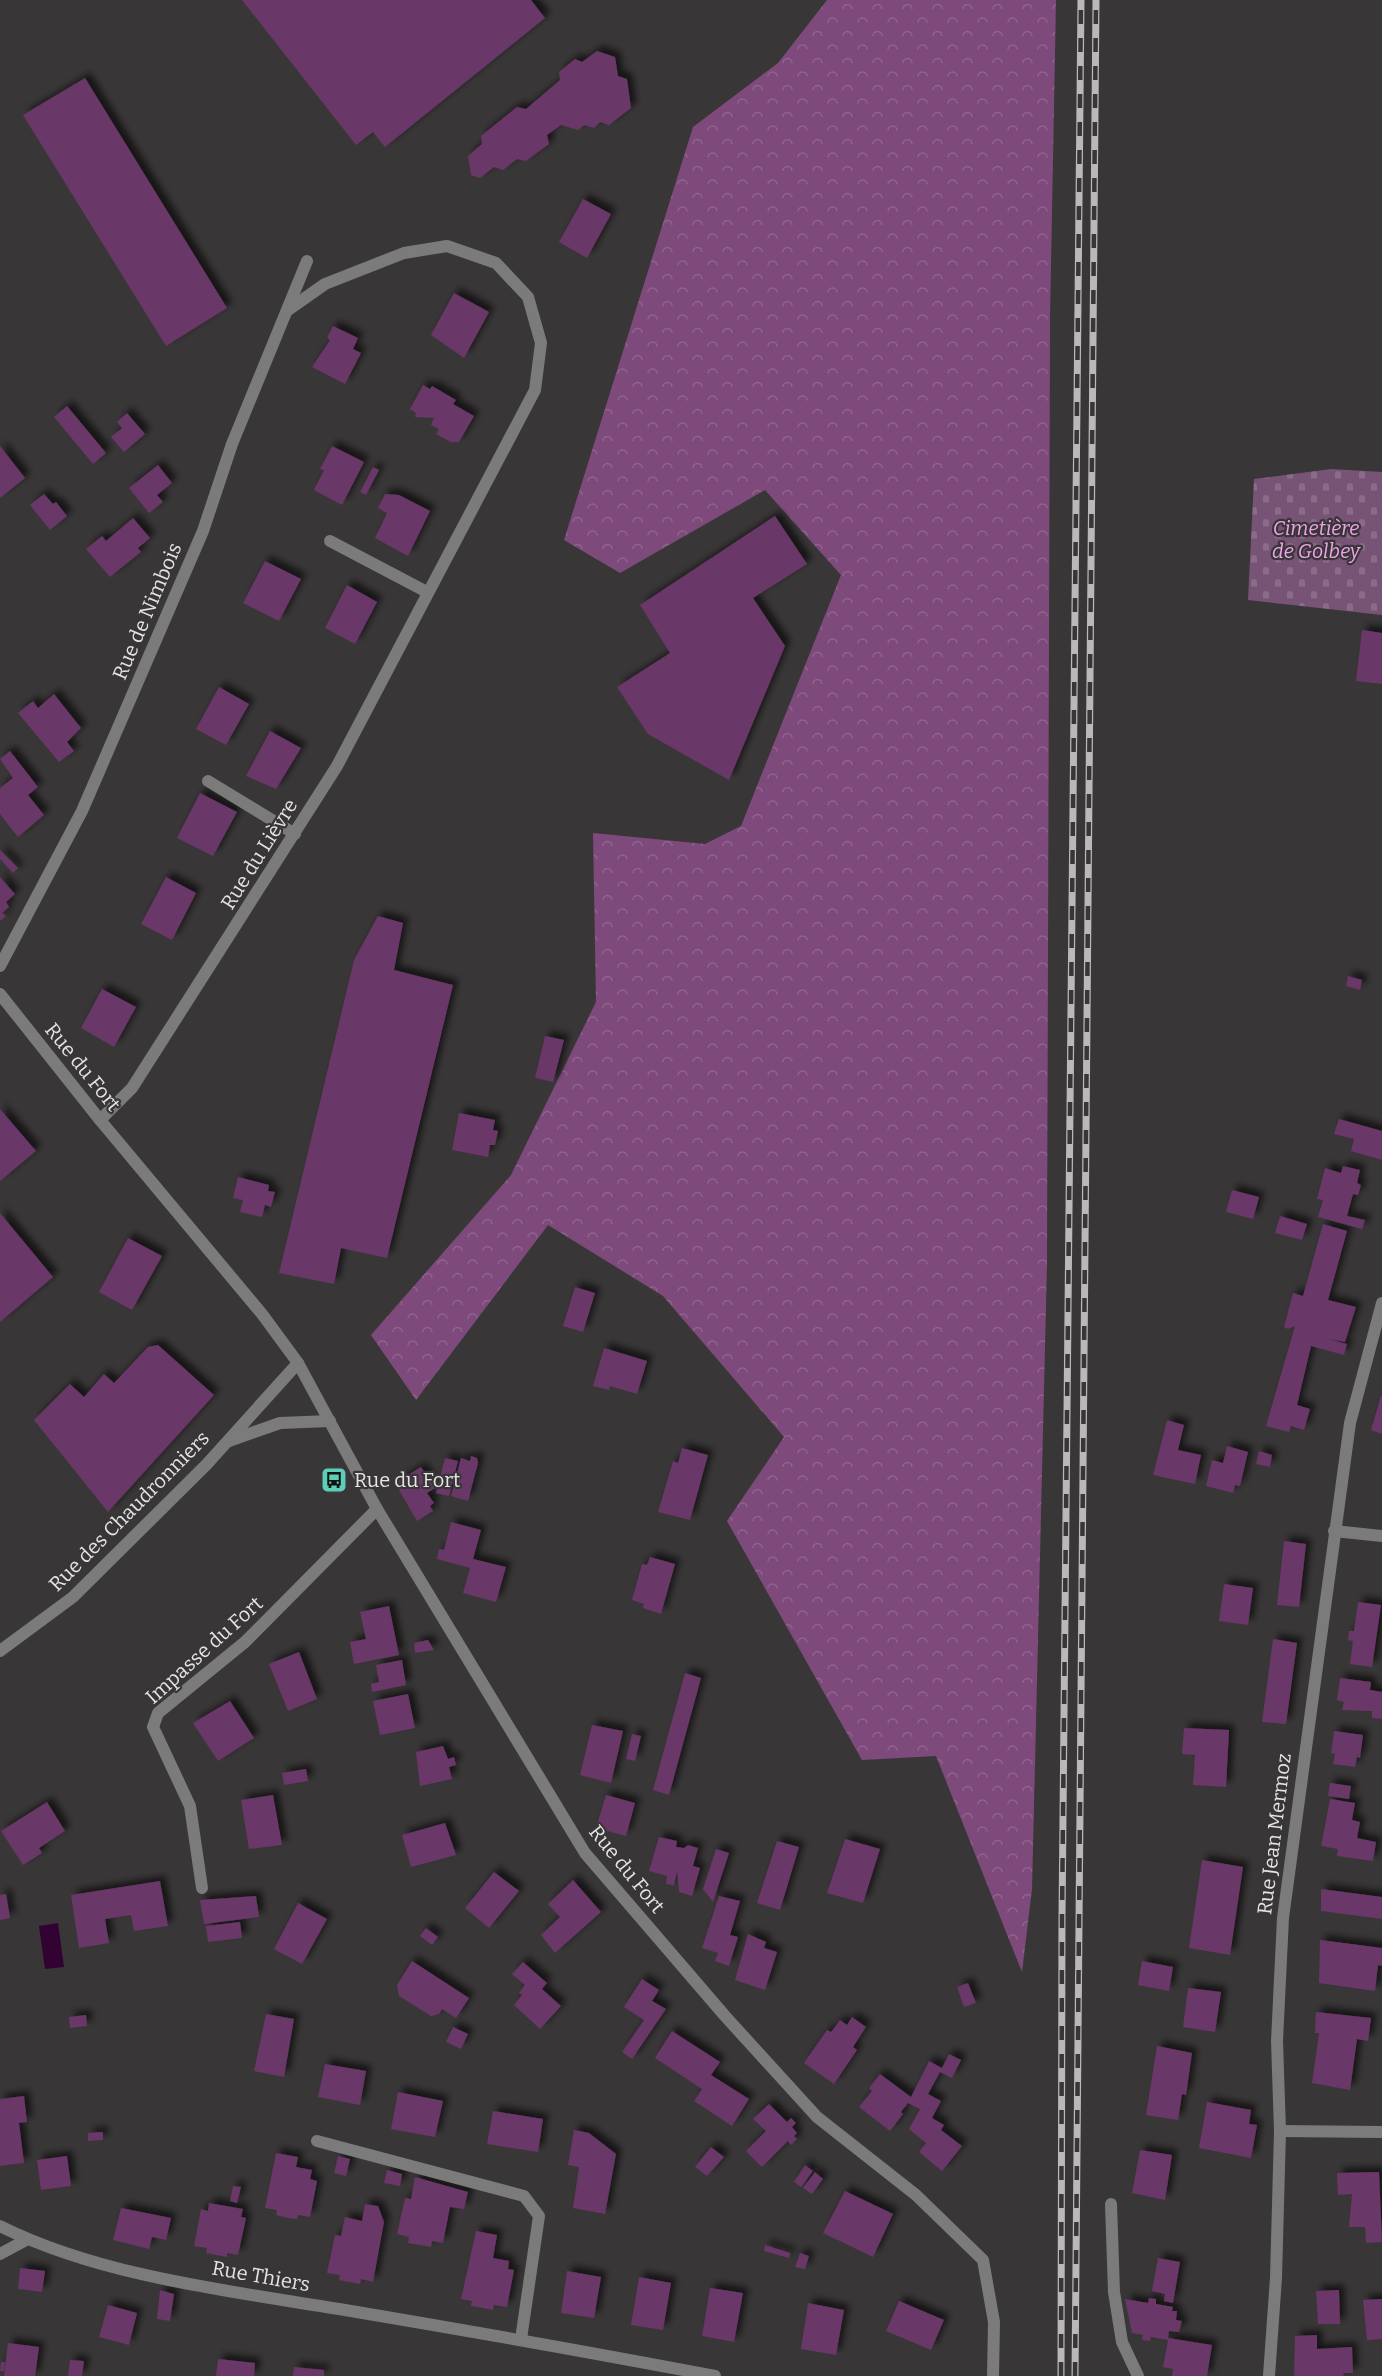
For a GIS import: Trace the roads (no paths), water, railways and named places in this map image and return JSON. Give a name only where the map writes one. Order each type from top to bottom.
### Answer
[{"type":"street","name":"Rue du Lièvre","points":[[100,1120],[132,1088],[295,834],[336,765],[535,390],[540,343],[528,297],[496,263],[447,246],[404,253],[325,284],[288,310]]},
{"type":"street","name":"Rue de Nimbois","points":[[0,966],[82,811],[203,531],[232,444],[307,261]]},
{"type":"street","points":[[330,541],[427,592]]},
{"type":"street","points":[[208,781],[295,834]]},
{"type":"street","name":"Rue du Fort","points":[[0,994],[100,1120],[232,1277],[298,1363],[377,1509],[585,1852],[725,2016],[817,2116],[916,2195],[983,2260],[994,2322],[993,2376]]},
{"type":"street","name":"Rue Jean Mermoz","points":[[1269,2376],[1276,2278],[1280,2131],[1277,2042],[1283,1918],[1350,1423],[1382,1303]]},
{"type":"street","name":"Rue des Chaudronniers","points":[[0,1651],[73,1597],[228,1441],[298,1363]]},
{"type":"street","name":"Rue des Chaudronniers","points":[[228,1441],[280,1423],[330,1421]]},
{"type":"street","name":"Impasse du Fort","points":[[202,1888],[190,1806],[153,1727],[158,1713],[245,1642],[377,1509]]},
{"type":"street","points":[[1334,1531],[1382,1536]]},
{"type":"street","points":[[1280,2131],[1382,2132]]},
{"type":"street","points":[[318,2141],[524,2196],[539,2216],[521,2339]]},
{"type":"street","points":[[1111,2204],[1114,2292],[1122,2342],[1138,2376]]},
{"type":"street","name":"Rue Thiers","points":[[0,2226],[27,2240],[94,2261],[210,2288],[521,2339],[715,2376]]},
{"type":"street","points":[[0,2254],[27,2240]]},
{"type":"railway","points":[[1061,2376],[1062,1918],[1081,0]]},
{"type":"railway","points":[[1075,2376],[1096,0]]},
{"type":"place","name":"Rue du Fort","points":[[334,1480]]},
{"type":"park label","name":"Cimetière de Golbey","points":[[1316,540]]}]
